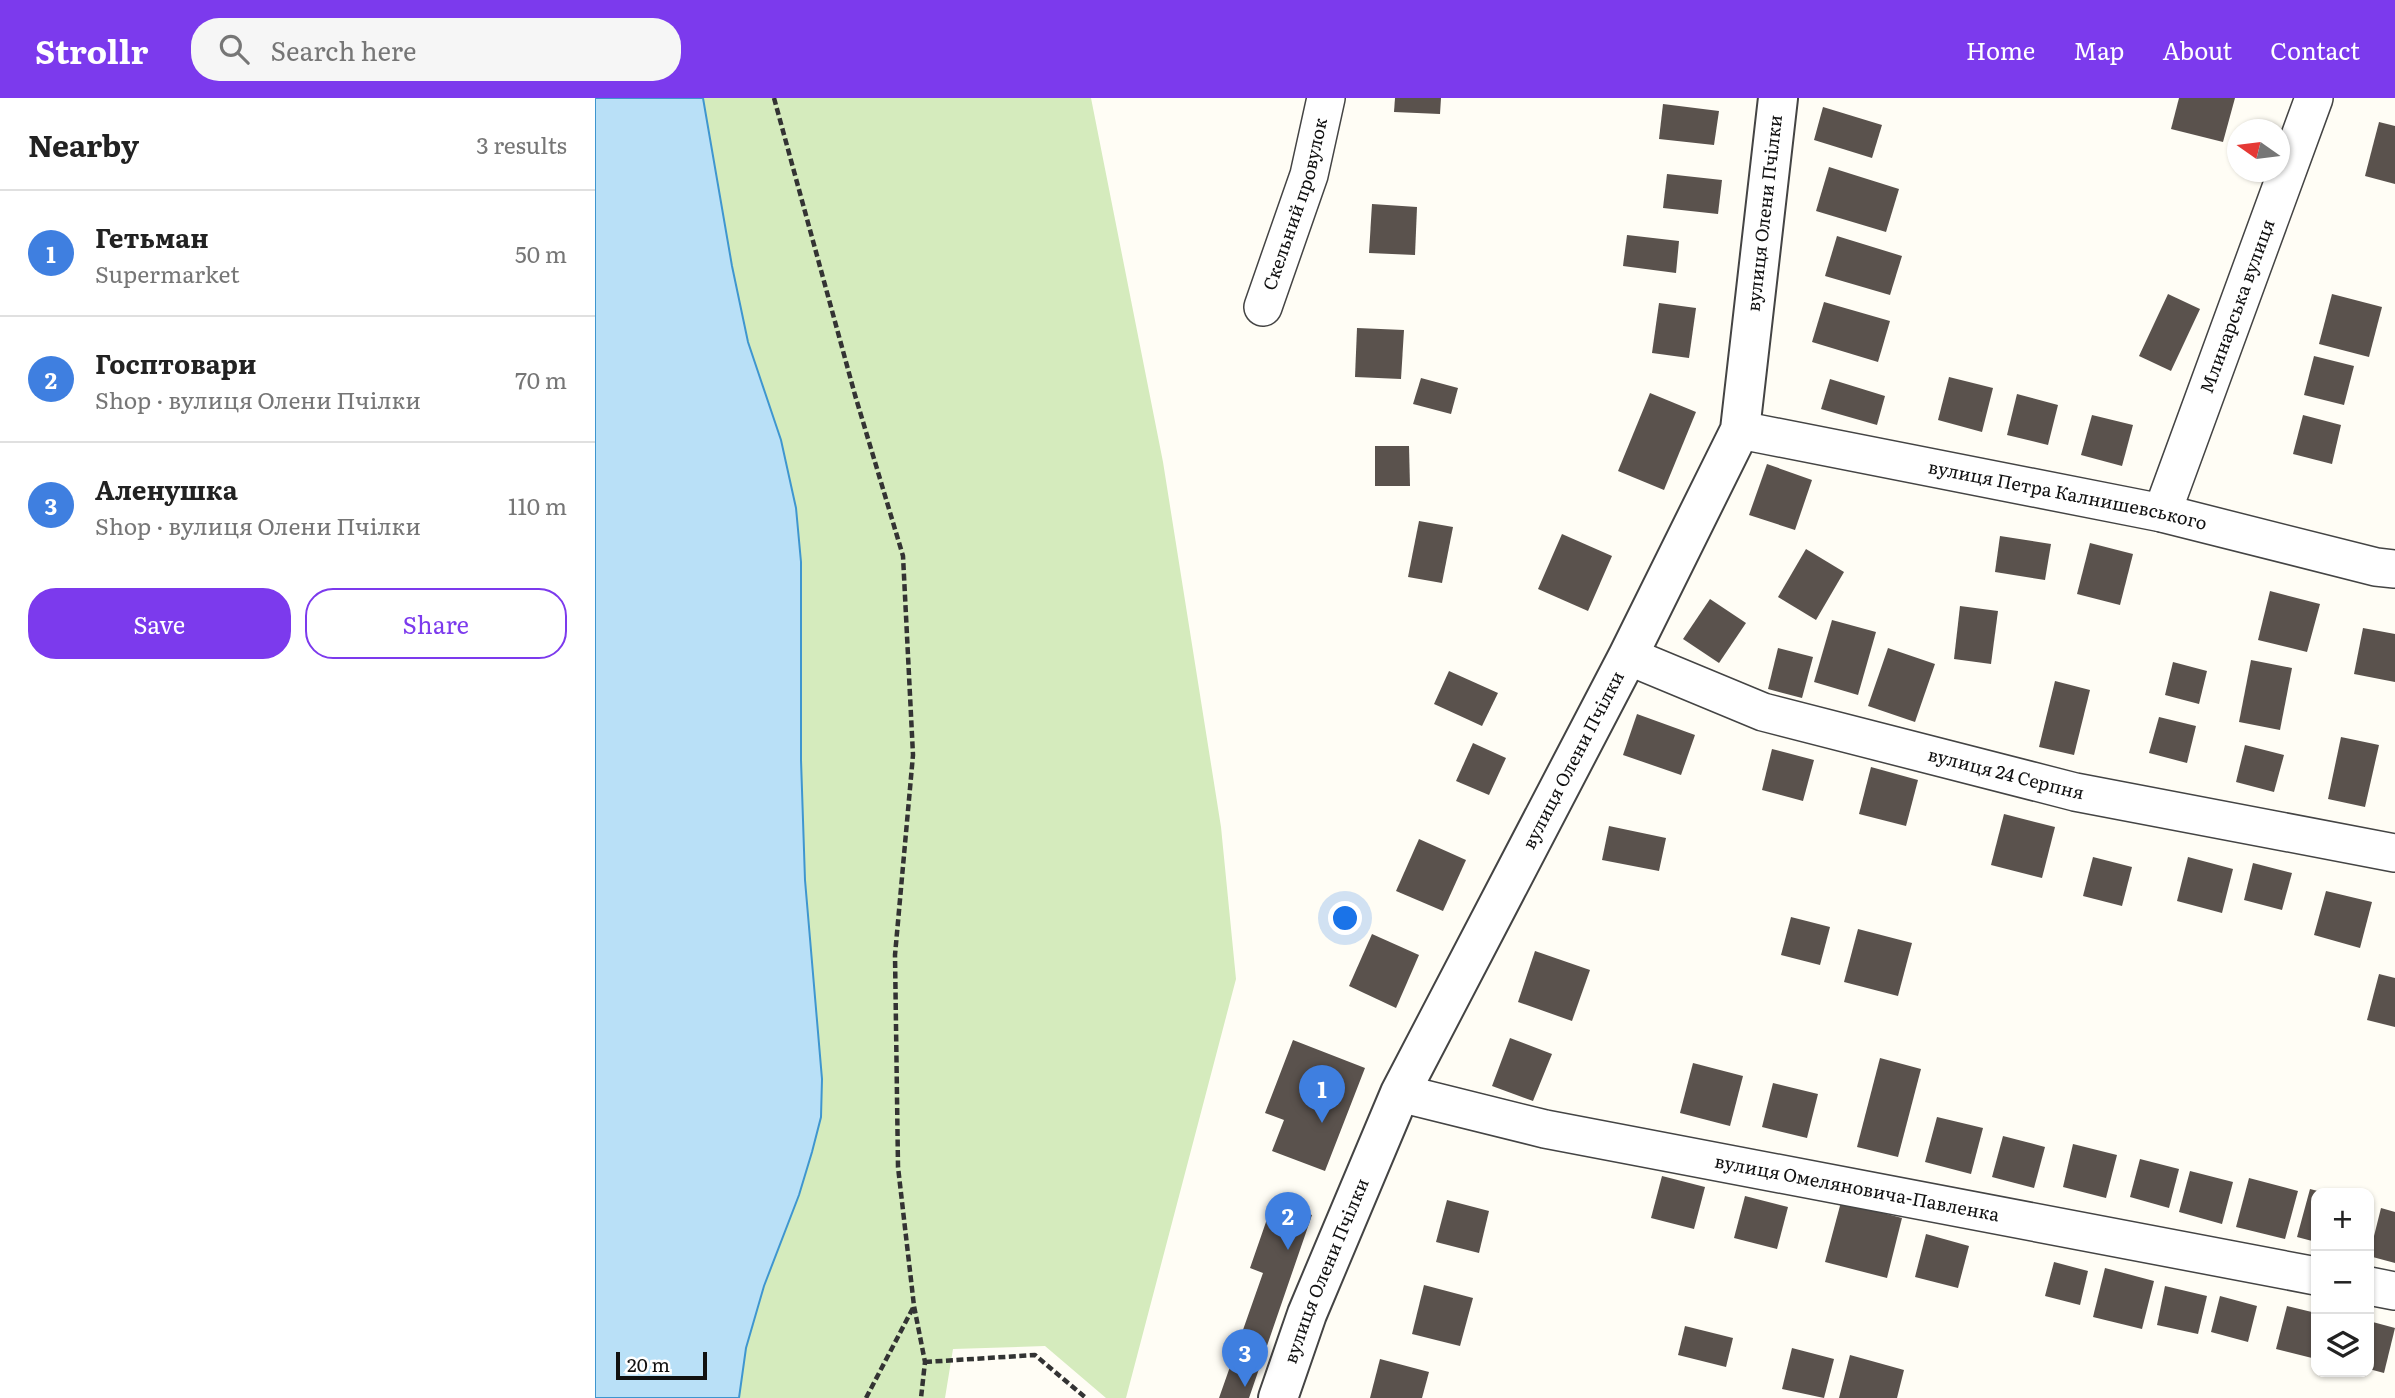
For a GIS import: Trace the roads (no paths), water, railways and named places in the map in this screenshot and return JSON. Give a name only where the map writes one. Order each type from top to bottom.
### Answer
[{"type":"street","name":"Скельний провулок","points":[[1263,307],[1309,175],[1326,98]]},
{"type":"street","name":"вулиця Олени Пчілки","points":[[1278,1398],[1307,1314],[1400,1093],[1628,656],[1740,430],[1778,98]]},
{"type":"street","name":"Млинарська вулиця","points":[[2162,513],[2315,98]]},
{"type":"street","name":"вулиця Петра Калнишевського","points":[[1740,430],[2162,513],[2377,568],[2395,569]]},
{"type":"street","name":"вулиця 24 Серпня","points":[[1628,656],[1763,712],[2062,789],[2395,853]]},
{"type":"street","name":"вулиця Омеляновича-Павленка","points":[[1400,1093],[1545,1129],[2311,1275]]},
{"type":"street","points":[[2374,1287],[2395,1291]]},
{"type":"water","points":[[595,98],[703,98],[748,342],[781,440],[796,508],[801,562],[801,760],[805,880],[822,1079],[821,1117],[799,1195],[764,1286],[746,1348],[739,1398],[595,1398]]},
{"type":"place","name":"Гетьман","points":[[1322,1123]]},
{"type":"place","name":"Госптовари","points":[[1288,1250]]},
{"type":"place","name":"Аленушка","points":[[1245,1387]]}]
